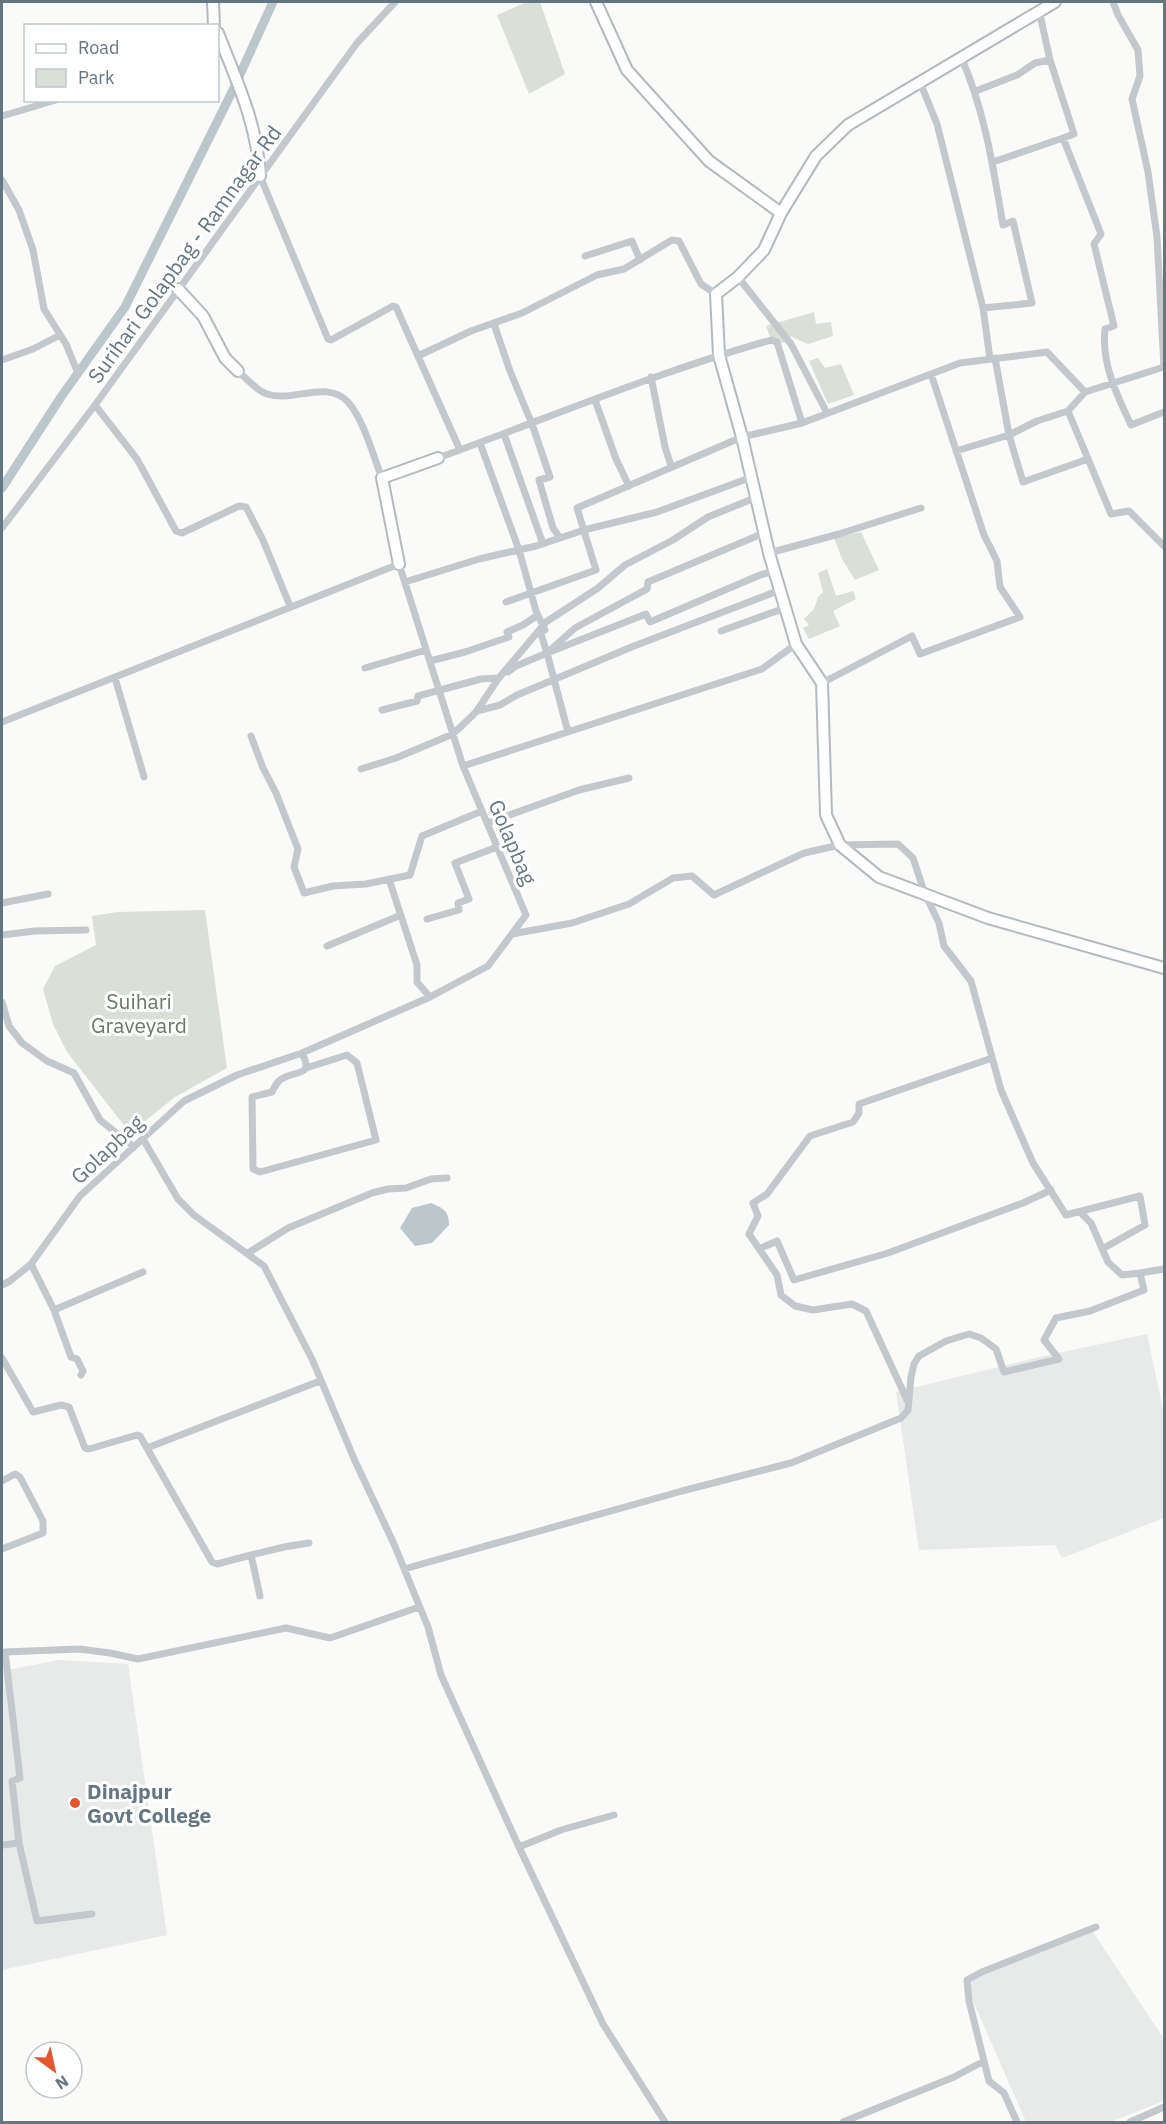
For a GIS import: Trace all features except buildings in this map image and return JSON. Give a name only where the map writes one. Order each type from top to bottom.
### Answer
[{"type":"street","points":[[213,2],[214,24]]},
{"type":"street","name":"Surihari Golapbag - Ramnagar Rd","points":[[2,528],[95,405],[357,43],[395,2]]},
{"type":"street","points":[[596,2],[627,70],[634,78],[709,161],[782,213]]},
{"type":"street","points":[[716,294],[738,277],[764,250],[782,213],[816,156],[848,125],[1055,2]]},
{"type":"street","points":[[956,450],[1009,435],[1037,421],[1068,411],[1085,392],[1164,367],[1157,237],[1148,172],[1132,99],[1140,76],[1138,50],[1113,2]]},
{"type":"street","points":[[993,162],[1074,134],[1050,60],[1039,10]]},
{"type":"street","points":[[219,36],[248,109],[258,149],[260,176],[328,339],[331,340],[395,306],[460,450]]},
{"type":"street","points":[[961,57],[976,91],[993,162],[1003,225],[1013,221],[1032,303],[982,308]]},
{"type":"street","points":[[976,91],[1017,75],[1035,63],[1050,60]]},
{"type":"street","points":[[920,82],[937,124],[982,308],[1009,435],[1023,482],[1088,459]]},
{"type":"street","points":[[2,116],[49,102]]},
{"type":"street","points":[[1063,138],[1101,234],[1094,244],[1114,326],[1105,329],[1104,340],[1113,383],[1131,425],[1164,412]]},
{"type":"street","points":[[2,182],[19,210],[33,250],[44,309],[60,335],[77,371]]},
{"type":"street","points":[[418,356],[542,304],[597,275],[624,268],[676,239],[701,284],[716,294]]},
{"type":"street","points":[[585,256],[632,241],[640,260]]},
{"type":"street","points":[[738,277],[791,344],[827,413]]},
{"type":"street","points":[[2,722],[399,564],[382,478],[358,418],[347,401],[328,392],[283,396],[266,394],[225,358],[204,316],[178,289]]},
{"type":"street","points":[[716,294],[719,354],[742,437],[764,533],[796,644],[822,683],[826,815],[840,844],[879,877],[988,918],[1164,968]]},
{"type":"street","points":[[494,324],[550,477],[539,480],[553,528],[560,538]]},
{"type":"street","points":[[2,360],[33,349],[60,335]]},
{"type":"street","points":[[382,478],[532,424],[651,377],[719,354],[771,340],[777,342],[802,423]]},
{"type":"street","points":[[506,602],[596,570],[577,508],[742,437],[802,423],[960,363],[1047,352],[1085,392]]},
{"type":"street","points":[[822,683],[912,636],[920,654],[1020,616],[1000,587],[997,561],[984,535],[931,374]]},
{"type":"street","points":[[651,377],[671,466]]},
{"type":"street","points":[[595,400],[616,459],[629,486]]},
{"type":"street","points":[[95,405],[137,459],[176,531],[182,533],[239,506],[246,507],[263,540],[290,606]]},
{"type":"street","points":[[1068,411],[1111,514],[1129,511],[1164,546]]},
{"type":"street","points":[[504,434],[543,544]]},
{"type":"street","points":[[480,443],[545,630],[541,631],[541,634],[568,732]]},
{"type":"street","points":[[405,582],[479,559],[543,544],[584,530],[657,512],[752,477]]},
{"type":"street","points":[[361,769],[396,758],[453,734],[476,712],[498,679],[543,625],[598,588],[625,565],[673,540],[708,517],[757,497]]},
{"type":"street","points":[[770,553],[921,508]]},
{"type":"street","points":[[547,653],[575,628],[647,589],[648,582],[764,533]]},
{"type":"street","name":"Golapbag","points":[[2,1285],[31,1264],[80,1196],[184,1101],[237,1075],[302,1053],[430,997],[488,966],[526,915],[463,766],[399,564]]},
{"type":"street","points":[[382,711],[417,701],[418,696],[439,690],[481,679],[498,679],[516,666],[646,614],[651,622],[760,575],[775,571]]},
{"type":"street","points":[[476,712],[500,705],[517,695],[634,646],[780,590]]},
{"type":"street","points":[[721,631],[785,608]]},
{"type":"street","points":[[430,661],[509,637],[507,632],[538,615]]},
{"type":"street","points":[[463,766],[762,669],[796,644]]},
{"type":"street","points":[[366,668],[426,650]]},
{"type":"street","points":[[115,678],[144,777]]},
{"type":"street","points":[[251,736],[262,768],[276,793],[298,849],[294,867],[304,893],[333,886],[366,884],[410,875],[422,836],[482,811]]},
{"type":"street","points":[[487,823],[579,790],[629,778]]},
{"type":"street","points":[[512,933],[572,923],[629,904],[673,878],[692,876],[714,895],[804,853],[840,844],[898,844],[914,858],[925,894],[939,922],[944,946],[971,981],[1001,1090],[1034,1162],[1066,1215],[1140,1196],[1145,1225],[1102,1249]]},
{"type":"street","points":[[427,919],[459,910],[458,903],[469,899],[455,863],[497,847]]},
{"type":"street","points":[[389,879],[417,965],[417,982],[430,997]]},
{"type":"street","points":[[2,903],[48,894]]},
{"type":"street","points":[[327,946],[401,915]]},
{"type":"street","points":[[2,935],[36,931],[86,930]]},
{"type":"street","points":[[2,1002],[9,1026],[22,1043],[47,1061],[74,1073],[100,1120],[134,1147]]},
{"type":"street","points":[[302,1053],[307,1063],[306,1068],[279,1080],[272,1092],[252,1098],[253,1169],[256,1171],[260,1172],[376,1140],[357,1063],[347,1055],[306,1068]]},
{"type":"street","points":[[909,1404],[866,1311],[852,1304],[813,1310],[795,1305],[781,1295],[777,1275],[749,1234],[758,1216],[753,1203],[767,1194],[810,1136],[853,1122],[859,1113],[860,1104],[992,1058]]},
{"type":"street","points":[[143,1139],[178,1199],[194,1215],[264,1266],[312,1359],[428,1627],[441,1675],[519,1847],[603,2024],[665,2122]]},
{"type":"street","points":[[248,1253],[288,1228],[372,1193],[406,1188],[431,1179],[447,1178]]},
{"type":"street","points":[[759,1249],[777,1241],[794,1280],[888,1253],[1023,1203],[1051,1190]]},
{"type":"street","points":[[1080,1212],[1091,1222],[1108,1262],[1122,1275],[1164,1269]]},
{"type":"street","points":[[31,1264],[54,1310],[71,1357],[77,1359],[83,1371],[81,1375]]},
{"type":"street","points":[[54,1310],[143,1272]]},
{"type":"street","points":[[404,1569],[791,1463],[900,1418],[908,1410],[914,1364],[920,1356],[946,1341],[969,1334],[981,1338],[996,1349],[1004,1372],[1059,1359],[1044,1340],[1056,1318],[1090,1311],[1144,1290],[1140,1273]]},
{"type":"street","points":[[2,1358],[33,1412],[61,1405],[69,1407],[85,1448],[89,1449],[136,1435],[142,1438],[212,1562],[217,1564],[309,1543]]},
{"type":"street","points":[[147,1448],[320,1381]]},
{"type":"street","points":[[2,1481],[15,1474],[20,1477],[43,1521],[43,1533],[2,1549]]},
{"type":"street","points":[[250,1555],[260,1596]]},
{"type":"street","points":[[92,1914],[37,1921],[19,1843],[12,1781],[20,1778],[3,1653],[78,1649],[138,1659],[286,1628],[330,1638],[419,1608]]},
{"type":"street","points":[[519,1847],[561,1830],[614,1815]]},
{"type":"street","points":[[2,1845],[19,1843]]},
{"type":"street","points":[[1017,2122],[1004,2093],[989,2081],[969,2001],[967,1980],[1096,1927]]},
{"type":"street","points":[[843,2122],[954,2077],[984,2061]]},
{"type":"street","points":[[1130,2122],[1164,2108]]},
{"type":"shaded area","points":[[431,1203],[444,1211],[448,1216],[449,1225],[432,1243],[415,1246],[400,1228],[412,1208]]},
{"type":"shaded area","points":[[1147,1334],[1164,1414],[1164,1518],[1062,1558],[1055,1545],[919,1550],[896,1392]]},
{"type":"shaded area","name":"Dinajpur Govt College","points":[[59,1660],[128,1664],[167,1935],[2,1970],[2,1671]]},
{"type":"shaded area","points":[[1093,1932],[1164,2039],[1164,2101],[1110,2122],[1026,2122],[970,1994],[972,1980]]},
{"type":"green space","points":[[527,2],[540,2],[565,74],[529,94],[497,15]]},
{"type":"green space","points":[[814,312],[816,324],[831,322],[833,336],[808,344],[790,336],[783,343],[771,340],[766,326]]},
{"type":"green space","points":[[818,358],[825,368],[841,364],[854,395],[828,404],[809,361]]},
{"type":"green space","points":[[861,532],[879,570],[855,580],[842,559],[834,538]]},
{"type":"green space","points":[[827,569],[836,596],[853,591],[856,599],[833,611],[840,626],[809,639],[803,628],[809,625],[804,619],[814,609],[818,597],[823,592],[818,573]]},
{"type":"green space","name":"Suihari Graveyard","points":[[205,910],[227,1068],[175,1097],[130,1133],[67,1052],[53,1024],[43,989],[55,966],[96,945],[92,916],[118,912]]},
{"type":"waterway","points":[[2,488],[61,397],[125,307],[232,92],[273,2]]},
{"type":"place","name":"Dinajpur Govt College","points":[[75,1803]]}]
